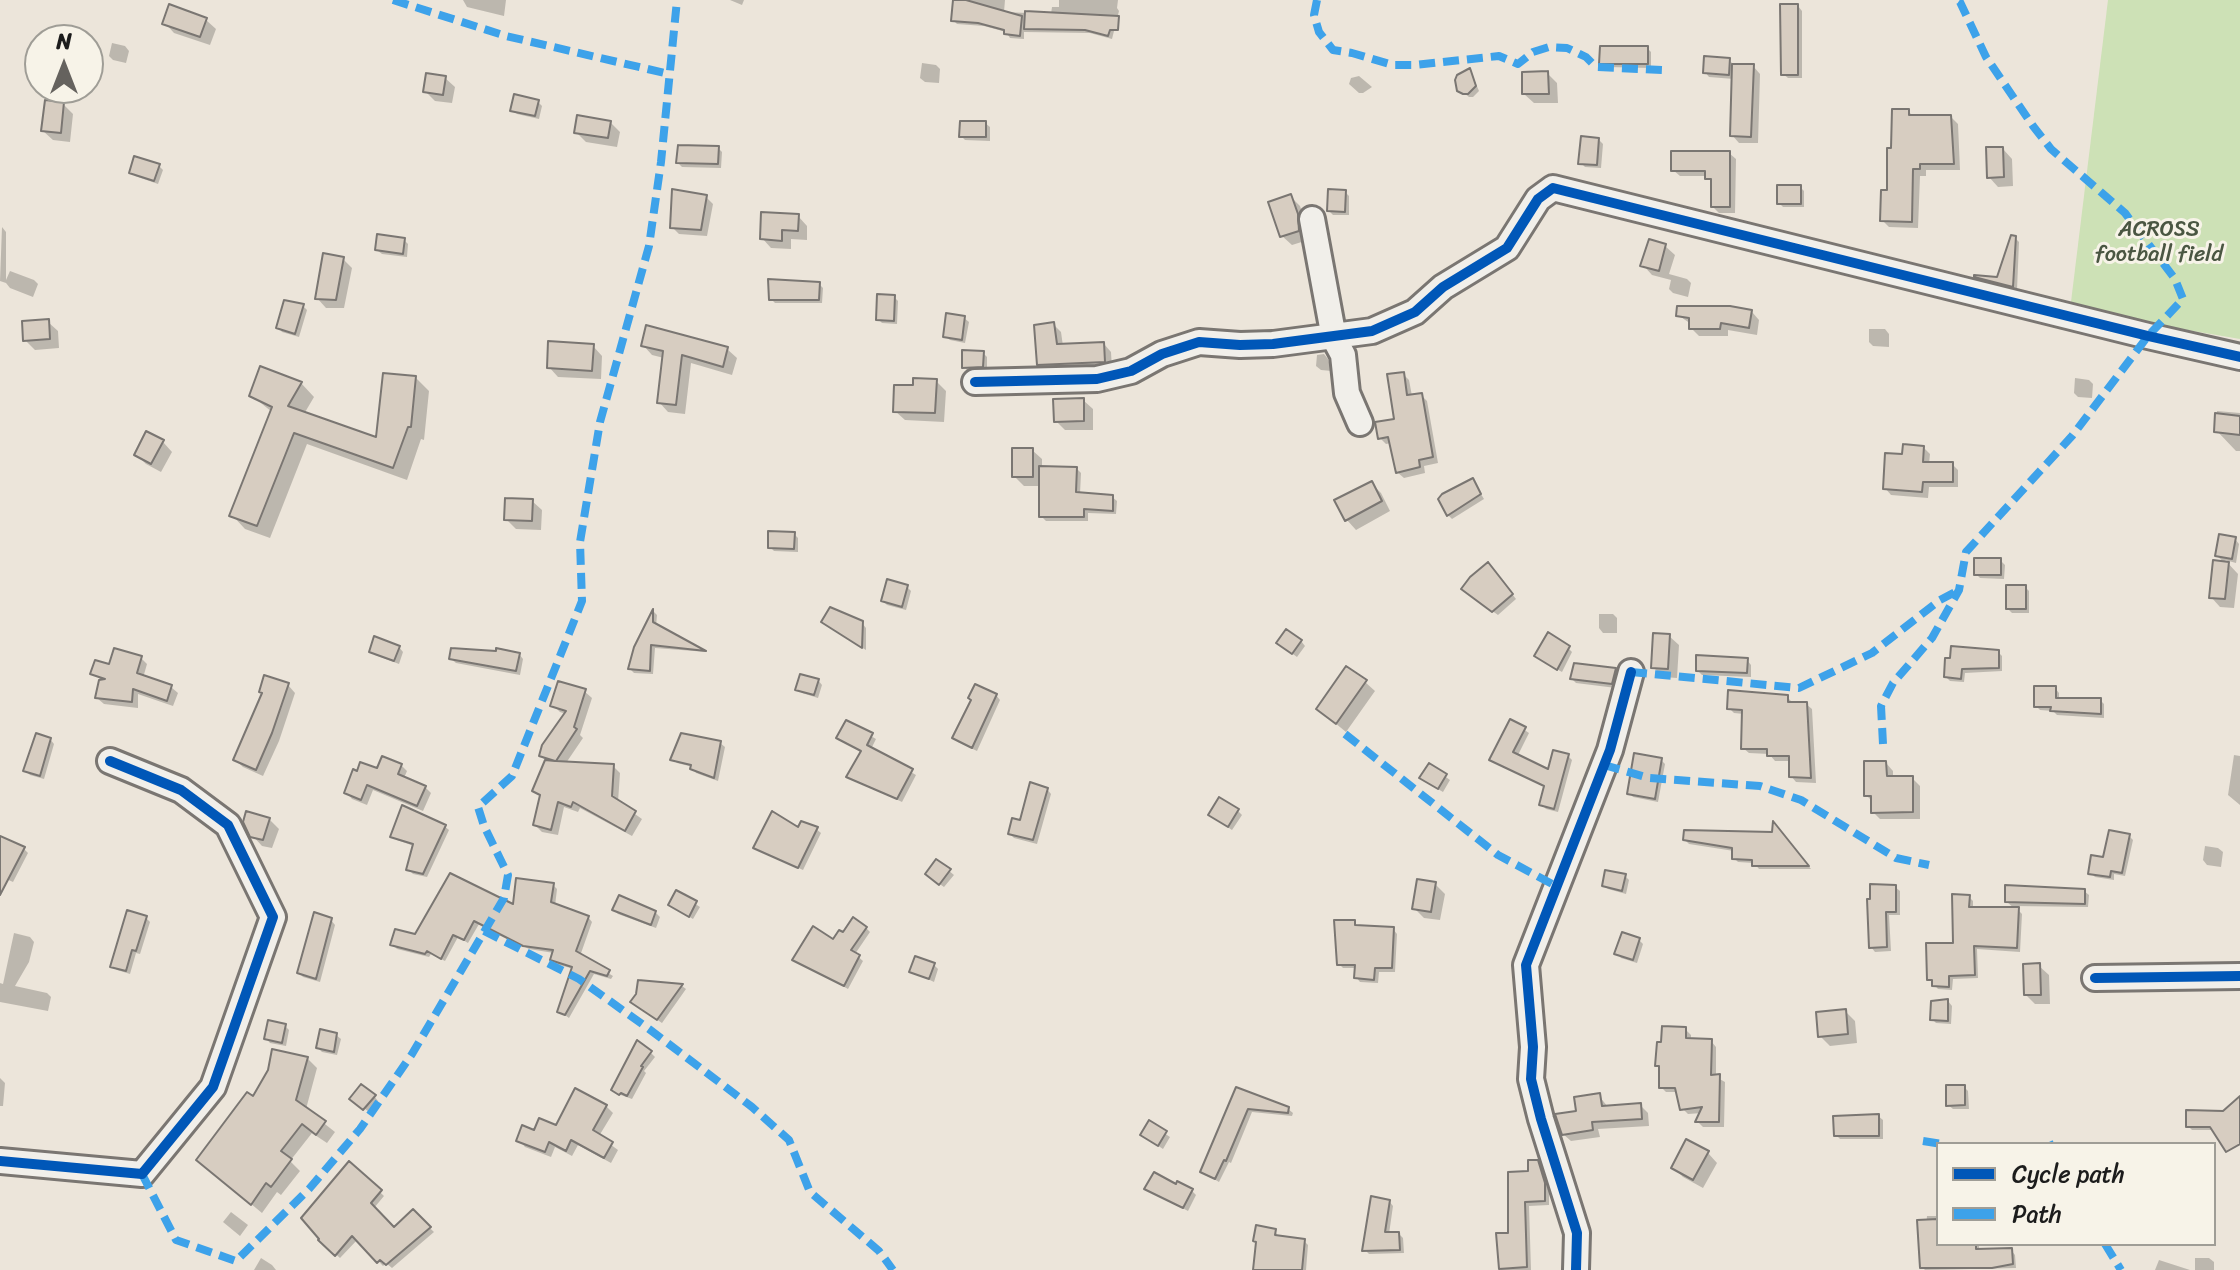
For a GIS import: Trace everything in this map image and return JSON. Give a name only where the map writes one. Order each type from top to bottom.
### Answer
[{"type":"street","points":[[975,382],[1097,379],[1131,371],[1162,354],[1199,342],[1240,345],[1334,338],[1372,331],[1415,312],[1443,287],[1507,248],[1538,199],[1553,188],[2240,357]]},
{"type":"street","points":[[1312,219],[1334,338],[1343,355],[1347,393],[1360,423]]},
{"type":"street","points":[[1576,1270],[1577,1233],[1531,1079],[1533,1047],[1526,965],[1610,750],[1631,672]]},
{"type":"street","points":[[0,1161],[142,1174],[213,1087],[273,917],[228,825],[181,790],[110,761]]},
{"type":"street","points":[[2095,978],[2240,976]]},
{"type":"green space","name":"ACROSS football field","points":[[2108,0],[2240,0],[2240,339],[2070,310]]},
{"type":"building","points":[[953,0],[966,0],[1022,16],[1020,36],[1004,34],[1004,30],[978,23],[951,21]]},
{"type":"building","points":[[169,4],[207,18],[200,37],[162,24]]},
{"type":"building","points":[[1780,4],[1798,4],[1798,75],[1781,75]]},
{"type":"building","points":[[1025,11],[1119,16],[1118,30],[1110,30],[1108,36],[1085,30],[1024,29]]},
{"type":"building","points":[[1600,46],[1648,46],[1648,64],[1599,64]]},
{"type":"building","points":[[1704,56],[1730,58],[1729,75],[1703,73]]},
{"type":"building","points":[[1732,64],[1754,64],[1751,137],[1730,136]]},
{"type":"building","points":[[1470,68],[1476,86],[1468,94],[1463,94],[1457,91],[1455,80],[1457,75]]},
{"type":"building","points":[[1548,71],[1549,94],[1522,94],[1522,72]]},
{"type":"building","points":[[426,73],[446,76],[443,95],[423,92]]},
{"type":"building","points":[[514,94],[539,100],[535,116],[510,111]]},
{"type":"building","points":[[44,104],[64,104],[61,133],[41,131]]},
{"type":"building","points":[[1892,109],[1909,109],[1909,115],[1951,115],[1954,164],[1920,164],[1920,169],[1913,169],[1912,222],[1880,221],[1881,190],[1887,190],[1887,148],[1891,148]]},
{"type":"building","points":[[577,115],[611,121],[608,138],[574,133]]},
{"type":"building","points":[[960,121],[986,121],[986,137],[959,137]]},
{"type":"building","points":[[1581,136],[1599,138],[1597,165],[1578,164]]},
{"type":"building","points":[[678,145],[719,146],[718,164],[676,163]]},
{"type":"building","points":[[1986,147],[2003,147],[2004,177],[1987,178]]},
{"type":"building","points":[[1671,151],[1730,151],[1730,207],[1711,207],[1711,179],[1705,179],[1705,171],[1671,171]]},
{"type":"building","points":[[134,156],[160,164],[154,181],[129,173]]},
{"type":"building","points":[[1777,185],[1801,185],[1801,204],[1777,204]]},
{"type":"building","points":[[672,189],[707,195],[701,230],[670,228]]},
{"type":"building","points":[[1328,189],[1346,190],[1345,212],[1327,211]]},
{"type":"building","points":[[1291,194],[1298,214],[1299,231],[1280,237],[1268,202]]},
{"type":"building","points":[[761,212],[799,214],[798,231],[782,230],[782,241],[760,239]]},
{"type":"building","points":[[377,234],[405,238],[403,254],[375,250]]},
{"type":"building","points":[[2011,235],[2016,236],[2013,287],[1974,277],[1997,277]]},
{"type":"building","points":[[1649,239],[1666,244],[1659,271],[1640,266]]},
{"type":"building","points":[[323,253],[344,257],[336,300],[315,299]]},
{"type":"building","points":[[768,279],[820,282],[819,300],[769,300]]},
{"type":"building","points":[[877,294],[895,295],[894,321],[876,320]]},
{"type":"building","points":[[284,300],[304,304],[295,334],[276,328]]},
{"type":"building","points":[[1677,306],[1730,306],[1752,310],[1749,328],[1721,323],[1720,329],[1689,329],[1689,318],[1676,316]]},
{"type":"building","points":[[946,313],[965,316],[962,340],[943,337]]},
{"type":"building","points":[[49,319],[50,339],[23,341],[22,321]]},
{"type":"building","points":[[1054,322],[1057,344],[1104,342],[1105,362],[1037,365],[1034,325]]},
{"type":"building","points":[[646,325],[728,347],[723,367],[682,355],[676,405],[657,403],[663,351],[641,346]]},
{"type":"building","points":[[548,341],[594,344],[592,371],[547,368]]},
{"type":"building","points":[[962,350],[984,351],[983,367],[962,368]]},
{"type":"building","points":[[260,366],[302,382],[288,406],[376,437],[383,373],[416,376],[411,427],[408,427],[393,468],[294,433],[257,526],[229,516],[272,407],[249,396]]},
{"type":"building","points":[[1404,372],[1407,395],[1422,393],[1433,457],[1419,460],[1420,467],[1396,473],[1388,437],[1378,439],[1375,422],[1394,419],[1387,374]]},
{"type":"building","points":[[913,378],[937,379],[935,413],[893,412],[894,385],[913,385]]},
{"type":"building","points":[[1084,398],[1084,421],[1054,422],[1053,399]]},
{"type":"building","points":[[2215,413],[2240,416],[2240,435],[2214,432]]},
{"type":"building","points":[[146,431],[164,440],[151,464],[134,455]]},
{"type":"building","points":[[1903,444],[1924,446],[1923,462],[1953,462],[1953,482],[1923,482],[1922,492],[1883,489],[1885,453],[1902,454]]},
{"type":"building","points":[[1012,448],[1033,448],[1033,477],[1012,477]]},
{"type":"building","points":[[1039,466],[1077,467],[1076,492],[1113,495],[1113,511],[1084,509],[1084,517],[1039,517]]},
{"type":"building","points":[[1473,478],[1481,494],[1447,516],[1438,499]]},
{"type":"building","points":[[1372,481],[1382,501],[1345,521],[1334,500]]},
{"type":"building","points":[[505,498],[533,499],[532,521],[504,520]]},
{"type":"building","points":[[768,531],[795,532],[794,549],[768,548]]},
{"type":"building","points":[[2219,534],[2236,537],[2232,559],[2215,556]]},
{"type":"building","points":[[1974,558],[2001,558],[2001,575],[1974,575]]},
{"type":"building","points":[[2213,560],[2229,562],[2225,599],[2209,598]]},
{"type":"building","points":[[1488,562],[1513,594],[1492,612],[1461,589]]},
{"type":"building","points":[[887,579],[908,585],[902,607],[881,601]]},
{"type":"building","points":[[2006,585],[2026,585],[2026,609],[2006,609]]},
{"type":"building","points":[[830,607],[863,621],[862,648],[821,622]]},
{"type":"building","points":[[653,609],[653,622],[706,651],[651,645],[650,671],[628,669],[634,647]]},
{"type":"building","points":[[1286,629],[1302,640],[1292,654],[1276,643]]},
{"type":"building","points":[[1548,632],[1570,646],[1557,670],[1534,656]]},
{"type":"building","points":[[1653,633],[1670,634],[1668,669],[1651,668]]},
{"type":"building","points":[[374,636],[400,646],[394,661],[369,652]]},
{"type":"building","points":[[1951,646],[1999,650],[1999,668],[1962,669],[1961,679],[1944,677],[1945,658],[1950,658]]},
{"type":"building","points":[[114,648],[142,656],[137,673],[172,685],[167,701],[133,689],[132,702],[95,698],[99,680],[105,679],[90,674],[95,660],[109,664]]},
{"type":"building","points":[[451,648],[496,651],[496,648],[520,653],[516,671],[449,659]]},
{"type":"building","points":[[1696,655],[1748,658],[1747,673],[1696,671]]},
{"type":"building","points":[[1574,663],[1616,668],[1612,684],[1570,679]]},
{"type":"building","points":[[1346,666],[1367,680],[1336,724],[1316,709]]},
{"type":"building","points":[[800,674],[819,679],[814,695],[795,690]]},
{"type":"building","points":[[264,675],[289,683],[256,770],[233,760],[262,693],[259,692]]},
{"type":"building","points":[[558,681],[586,689],[574,727],[577,729],[556,761],[614,764],[612,796],[636,811],[625,831],[573,802],[571,807],[558,802],[551,830],[533,825],[540,795],[532,791],[545,760],[555,761],[539,756],[542,745],[566,711],[550,706]]},
{"type":"building","points":[[975,684],[997,694],[972,748],[952,738],[971,700],[968,698]]},
{"type":"building","points":[[2034,686],[2056,686],[2056,698],[2101,698],[2101,714],[2034,707]]},
{"type":"building","points":[[1728,690],[1788,695],[1788,702],[1807,702],[1811,778],[1789,777],[1789,756],[1767,756],[1767,749],[1741,749],[1742,710],[1727,709]]},
{"type":"building","points":[[1510,719],[1526,727],[1513,752],[1548,769],[1553,750],[1569,754],[1554,809],[1539,805],[1544,786],[1489,760]]},
{"type":"building","points":[[846,720],[873,733],[867,745],[913,769],[897,799],[846,777],[861,751],[836,738]]},
{"type":"building","points":[[36,733],[51,738],[40,776],[23,771]]},
{"type":"building","points":[[681,733],[721,741],[714,778],[690,769],[691,765],[670,760]]},
{"type":"building","points":[[1634,753],[1662,758],[1655,799],[1627,794]]},
{"type":"building","points":[[382,756],[402,764],[398,774],[426,786],[417,806],[367,785],[361,800],[344,793],[353,769],[357,771],[360,762],[377,768]]},
{"type":"building","points":[[1864,761],[1886,761],[1887,776],[1913,776],[1913,812],[1871,813],[1871,796],[1864,796]]},
{"type":"building","points":[[1429,763],[1447,774],[1438,789],[1419,778]]},
{"type":"building","points":[[1030,782],[1048,788],[1033,840],[1008,834],[1012,818],[1020,820]]},
{"type":"building","points":[[1219,797],[1239,809],[1228,827],[1208,815]]},
{"type":"building","points":[[402,805],[446,825],[423,874],[406,870],[413,844],[390,837]]},
{"type":"building","points":[[246,811],[270,818],[263,840],[250,837],[243,822]]},
{"type":"building","points":[[772,811],[798,827],[801,821],[818,827],[798,868],[753,848]]},
{"type":"building","points":[[1773,821],[1809,866],[1752,866],[1752,860],[1732,859],[1732,848],[1683,840],[1684,830],[1772,832]]},
{"type":"building","points":[[2109,830],[2130,834],[2122,873],[2111,871],[2110,877],[2088,874],[2091,855],[2103,857]]},
{"type":"building","points":[[0,836],[25,847],[0,895]]},
{"type":"building","points":[[936,859],[951,869],[939,885],[925,874]]},
{"type":"building","points":[[1605,870],[1626,874],[1622,891],[1602,886]]},
{"type":"building","points":[[450,873],[513,904],[516,878],[554,883],[551,902],[589,916],[576,951],[610,970],[607,976],[590,971],[565,1015],[557,1012],[572,967],[550,960],[553,950],[523,946],[474,921],[464,940],[453,935],[441,959],[427,951],[425,954],[390,945],[395,929],[415,934]]},
{"type":"building","points":[[1417,879],[1436,882],[1431,912],[1412,909]]},
{"type":"building","points":[[1870,884],[1896,885],[1896,912],[1886,912],[1887,947],[1869,948],[1867,899],[1870,899]]},
{"type":"building","points":[[2005,885],[2085,889],[2085,904],[2005,902]]},
{"type":"building","points":[[676,890],[697,901],[689,917],[668,905]]},
{"type":"building","points":[[1952,894],[1970,895],[1969,907],[2019,907],[2017,948],[1974,946],[1975,975],[1949,976],[1949,987],[1932,986],[1932,980],[1927,980],[1926,943],[1953,943]]},
{"type":"building","points":[[619,895],[656,911],[651,925],[612,910]]},
{"type":"building","points":[[127,910],[147,916],[126,971],[110,967]]},
{"type":"building","points":[[314,912],[332,918],[316,979],[297,973]]},
{"type":"building","points":[[853,917],[867,927],[851,950],[860,955],[844,986],[792,960],[813,926],[833,939],[839,930],[843,932]]},
{"type":"building","points":[[1334,920],[1355,920],[1355,925],[1394,927],[1392,968],[1375,968],[1374,980],[1354,978],[1355,965],[1337,965]]},
{"type":"building","points":[[1622,932],[1640,938],[1633,960],[1614,954]]},
{"type":"building","points":[[915,956],[935,963],[929,979],[909,972]]},
{"type":"building","points":[[2040,963],[2041,995],[2024,995],[2023,964]]},
{"type":"building","points":[[638,980],[683,984],[657,1020],[630,1002],[636,994]]},
{"type":"building","points":[[1948,999],[1948,1021],[1930,1020],[1931,1001]]},
{"type":"building","points":[[1846,1009],[1848,1034],[1818,1037],[1816,1012]]},
{"type":"building","points":[[268,1020],[286,1024],[282,1043],[264,1039]]},
{"type":"building","points":[[1662,1026],[1686,1027],[1686,1038],[1712,1039],[1711,1075],[1720,1074],[1719,1122],[1695,1122],[1702,1107],[1680,1110],[1675,1088],[1659,1088],[1659,1066],[1655,1066]]},
{"type":"building","points":[[320,1029],[337,1033],[334,1052],[316,1048]]},
{"type":"building","points":[[637,1040],[652,1051],[627,1096],[619,1095],[611,1090]]},
{"type":"building","points":[[272,1049],[308,1057],[296,1100],[326,1121],[316,1135],[302,1124],[281,1151],[292,1159],[271,1187],[266,1183],[251,1205],[196,1160],[247,1092],[253,1096],[268,1070]]},
{"type":"building","points":[[361,1084],[376,1095],[363,1110],[349,1099]]},
{"type":"building","points":[[1946,1085],[1965,1085],[1965,1105],[1946,1106]]},
{"type":"building","points":[[1236,1087],[1289,1107],[1288,1113],[1248,1109],[1215,1179],[1200,1172]]},
{"type":"building","points":[[575,1088],[607,1105],[593,1130],[613,1142],[604,1158],[571,1140],[566,1151],[549,1142],[545,1152],[516,1141],[522,1125],[534,1130],[539,1118],[556,1125]]},
{"type":"building","points":[[1600,1093],[1602,1106],[1641,1103],[1642,1119],[1592,1122],[1593,1130],[1562,1135],[1555,1114],[1576,1111],[1574,1097]]},
{"type":"building","points":[[2240,1096],[2240,1144],[2226,1152],[2210,1127],[2186,1127],[2186,1110],[2223,1111]]},
{"type":"building","points":[[1879,1114],[1879,1136],[1834,1136],[1833,1116]]},
{"type":"building","points":[[1149,1120],[1167,1131],[1158,1146],[1140,1135]]},
{"type":"building","points":[[1686,1139],[1709,1151],[1693,1180],[1671,1168]]},
{"type":"building","points":[[1528,1160],[1538,1160],[1545,1183],[1545,1201],[1525,1202],[1527,1267],[1499,1269],[1496,1233],[1508,1233],[1508,1172],[1528,1171]]},
{"type":"building","points":[[349,1161],[382,1190],[371,1203],[394,1227],[413,1209],[431,1227],[386,1265],[380,1260],[377,1263],[352,1236],[335,1256],[301,1218]]},
{"type":"building","points":[[1154,1172],[1193,1189],[1183,1208],[1144,1189]]},
{"type":"building","points":[[1371,1196],[1390,1200],[1385,1232],[1399,1232],[1400,1250],[1362,1251]]},
{"type":"building","points":[[1936,1219],[1936,1246],[2012,1248],[2013,1264],[1992,1268],[1920,1268],[1917,1220]]},
{"type":"building","points":[[1256,1225],[1276,1229],[1275,1235],[1305,1239],[1302,1270],[1253,1270]]},
{"type":"marked path","points":[[393,0],[506,36],[669,74]]},
{"type":"marked path","points":[[142,1174],[176,1240],[236,1261],[309,1189],[360,1129],[412,1054],[504,898],[508,875],[478,807],[512,776],[582,601],[580,542],[600,422],[649,246],[661,162],[677,0]]},
{"type":"marked path","points":[[1317,0],[1314,15],[1319,32],[1333,50],[1393,65],[1499,56],[1518,64],[1533,52],[1549,47],[1567,48],[1586,57],[1596,67],[1662,70]]},
{"type":"marked path","points":[[1883,744],[1881,706],[1893,683],[1932,638],[1959,590],[1966,552],[2072,436],[2148,336],[2183,299],[2175,279],[2125,213],[2051,149],[2033,126],[1986,57],[1957,0]]},
{"type":"marked path","points":[[1631,672],[1799,688],[1872,653],[1940,600],[1959,590]]},
{"type":"marked path","points":[[1345,734],[1498,855],[1556,886]]},
{"type":"marked path","points":[[1604,765],[1649,778],[1760,786],[1801,800],[1896,858],[1929,865]]},
{"type":"marked path","points":[[484,931],[579,979],[752,1107],[789,1140],[810,1192],[879,1251],[893,1270]]},
{"type":"marked path","points":[[1923,1141],[1936,1143]]},
{"type":"marked path","points":[[2106,1246],[2121,1270]]},
{"type":"cycle path","points":[[975,382],[1097,379],[1131,371],[1162,354],[1199,342],[1273,344],[1372,331],[1415,312],[1443,287],[1507,248],[1538,199],[1553,188],[2240,357]]},
{"type":"cycle path","points":[[1576,1270],[1577,1233],[1531,1079],[1533,1047],[1526,965],[1610,750],[1631,672]]},
{"type":"cycle path","points":[[0,1161],[142,1174],[213,1087],[273,917],[228,825],[181,790],[110,761]]},
{"type":"cycle path","points":[[2095,978],[2240,976]]}]
